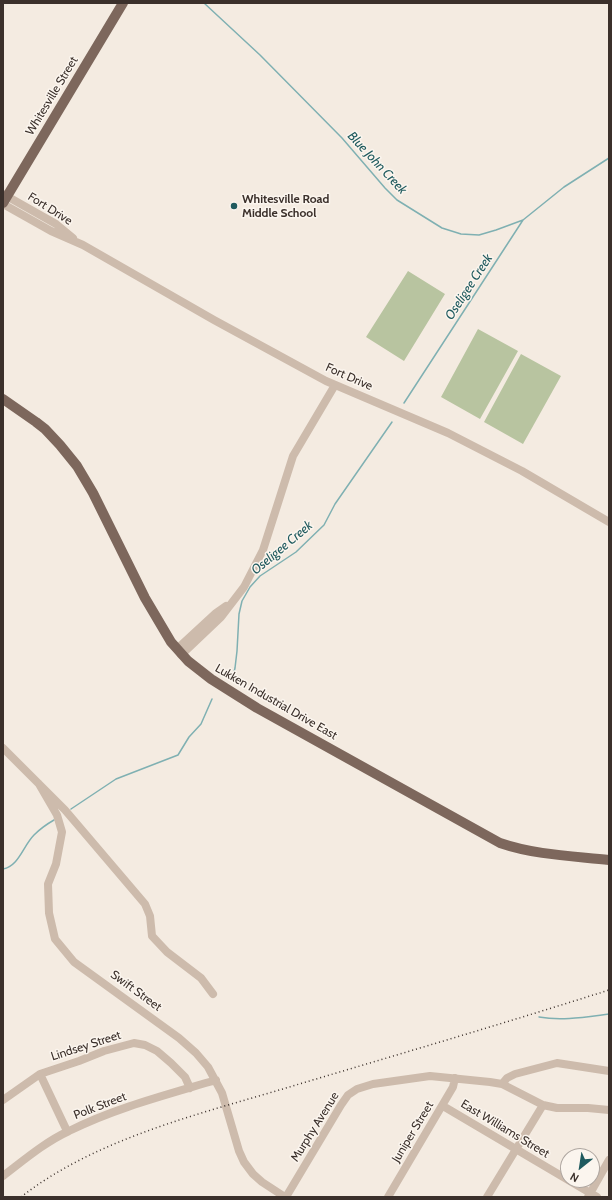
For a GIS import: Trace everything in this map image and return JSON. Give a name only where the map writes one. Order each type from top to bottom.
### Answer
[{"type":"main road","name":"Whitesville Street","points":[[4,199],[123,3]]},
{"type":"main road","name":"Lukken Industrial Drive East","points":[[3,399],[41,425],[77,466],[93,493],[145,598],[171,642],[179,652],[203,674],[257,708],[500,843],[532,852],[609,860]]},
{"type":"street","name":"Fort Drive","points":[[4,199],[56,224],[83,245],[214,320],[334,384],[448,433],[522,471],[609,522]]},
{"type":"street","points":[[179,652],[216,613],[232,602],[244,587],[263,550],[293,456],[334,384]]},
{"type":"street","name":"Swift Street","points":[[3,748],[65,810],[145,904],[150,916],[152,936],[168,952],[202,978],[213,994]]},
{"type":"street","name":"Swift Street","points":[[39,784],[57,815],[62,832],[56,864],[48,884],[49,913],[55,939],[74,962],[179,1038],[196,1053],[208,1067],[216,1080],[227,1106],[239,1151],[244,1162],[253,1174],[262,1182],[285,1197]]},
{"type":"street","name":"Lindsey Street","points":[[3,1100],[40,1074],[80,1061],[104,1050],[134,1043],[145,1045],[157,1051],[186,1077],[190,1088]]},
{"type":"street","points":[[502,1084],[507,1078],[515,1074],[557,1063],[609,1071]]},
{"type":"street","points":[[40,1074],[67,1131]]},
{"type":"street","name":"Murphy Avenue","points":[[285,1197],[348,1095],[357,1089],[373,1084],[430,1076],[455,1078],[502,1084],[543,1105],[557,1108],[609,1110]]},
{"type":"street","name":"Juniper Street","points":[[388,1197],[443,1106],[453,1087],[455,1078]]},
{"type":"street","name":"Polk Street","points":[[3,1176],[27,1157],[67,1131],[103,1115],[216,1080]]},
{"type":"street","points":[[487,1197],[543,1105]]},
{"type":"street","name":"East Williams Street","points":[[443,1106],[592,1196]]},
{"type":"street","points":[[592,1196],[609,1160]]},
{"type":"green space","points":[[408,271],[445,294],[404,361],[366,337]]},
{"type":"green space","points":[[478,329],[518,351],[480,419],[441,397]]},
{"type":"green space","points":[[521,354],[561,376],[523,444],[484,422]]},
{"type":"waterway","name":"Blue John Creek","points":[[204,3],[260,55],[342,138],[397,200],[442,228],[461,234],[479,235],[523,220],[564,187],[609,158]]},
{"type":"waterway","name":"Oseligee Creek","points":[[404,403],[523,220]]},
{"type":"waterway","name":"Oseligee Creek","points":[[232,680],[237,651],[239,614],[242,601],[250,587],[260,576],[296,552],[324,525],[335,504],[392,422]]},
{"type":"waterway","name":"Oseligee Creek","points":[[71,809],[116,779],[178,755],[189,737],[201,724],[212,699]]},
{"type":"waterway","name":"Oseligee Creek","points":[[3,869],[13,864],[30,839],[54,820]]},
{"type":"waterway","points":[[539,1017],[565,1019],[609,1014]]},
{"type":"railway","points":[[21,1197],[51,1176],[84,1158],[153,1129],[609,990]]},
{"type":"place","name":"Whitesville Road Middle School","points":[[234,206]]}]
